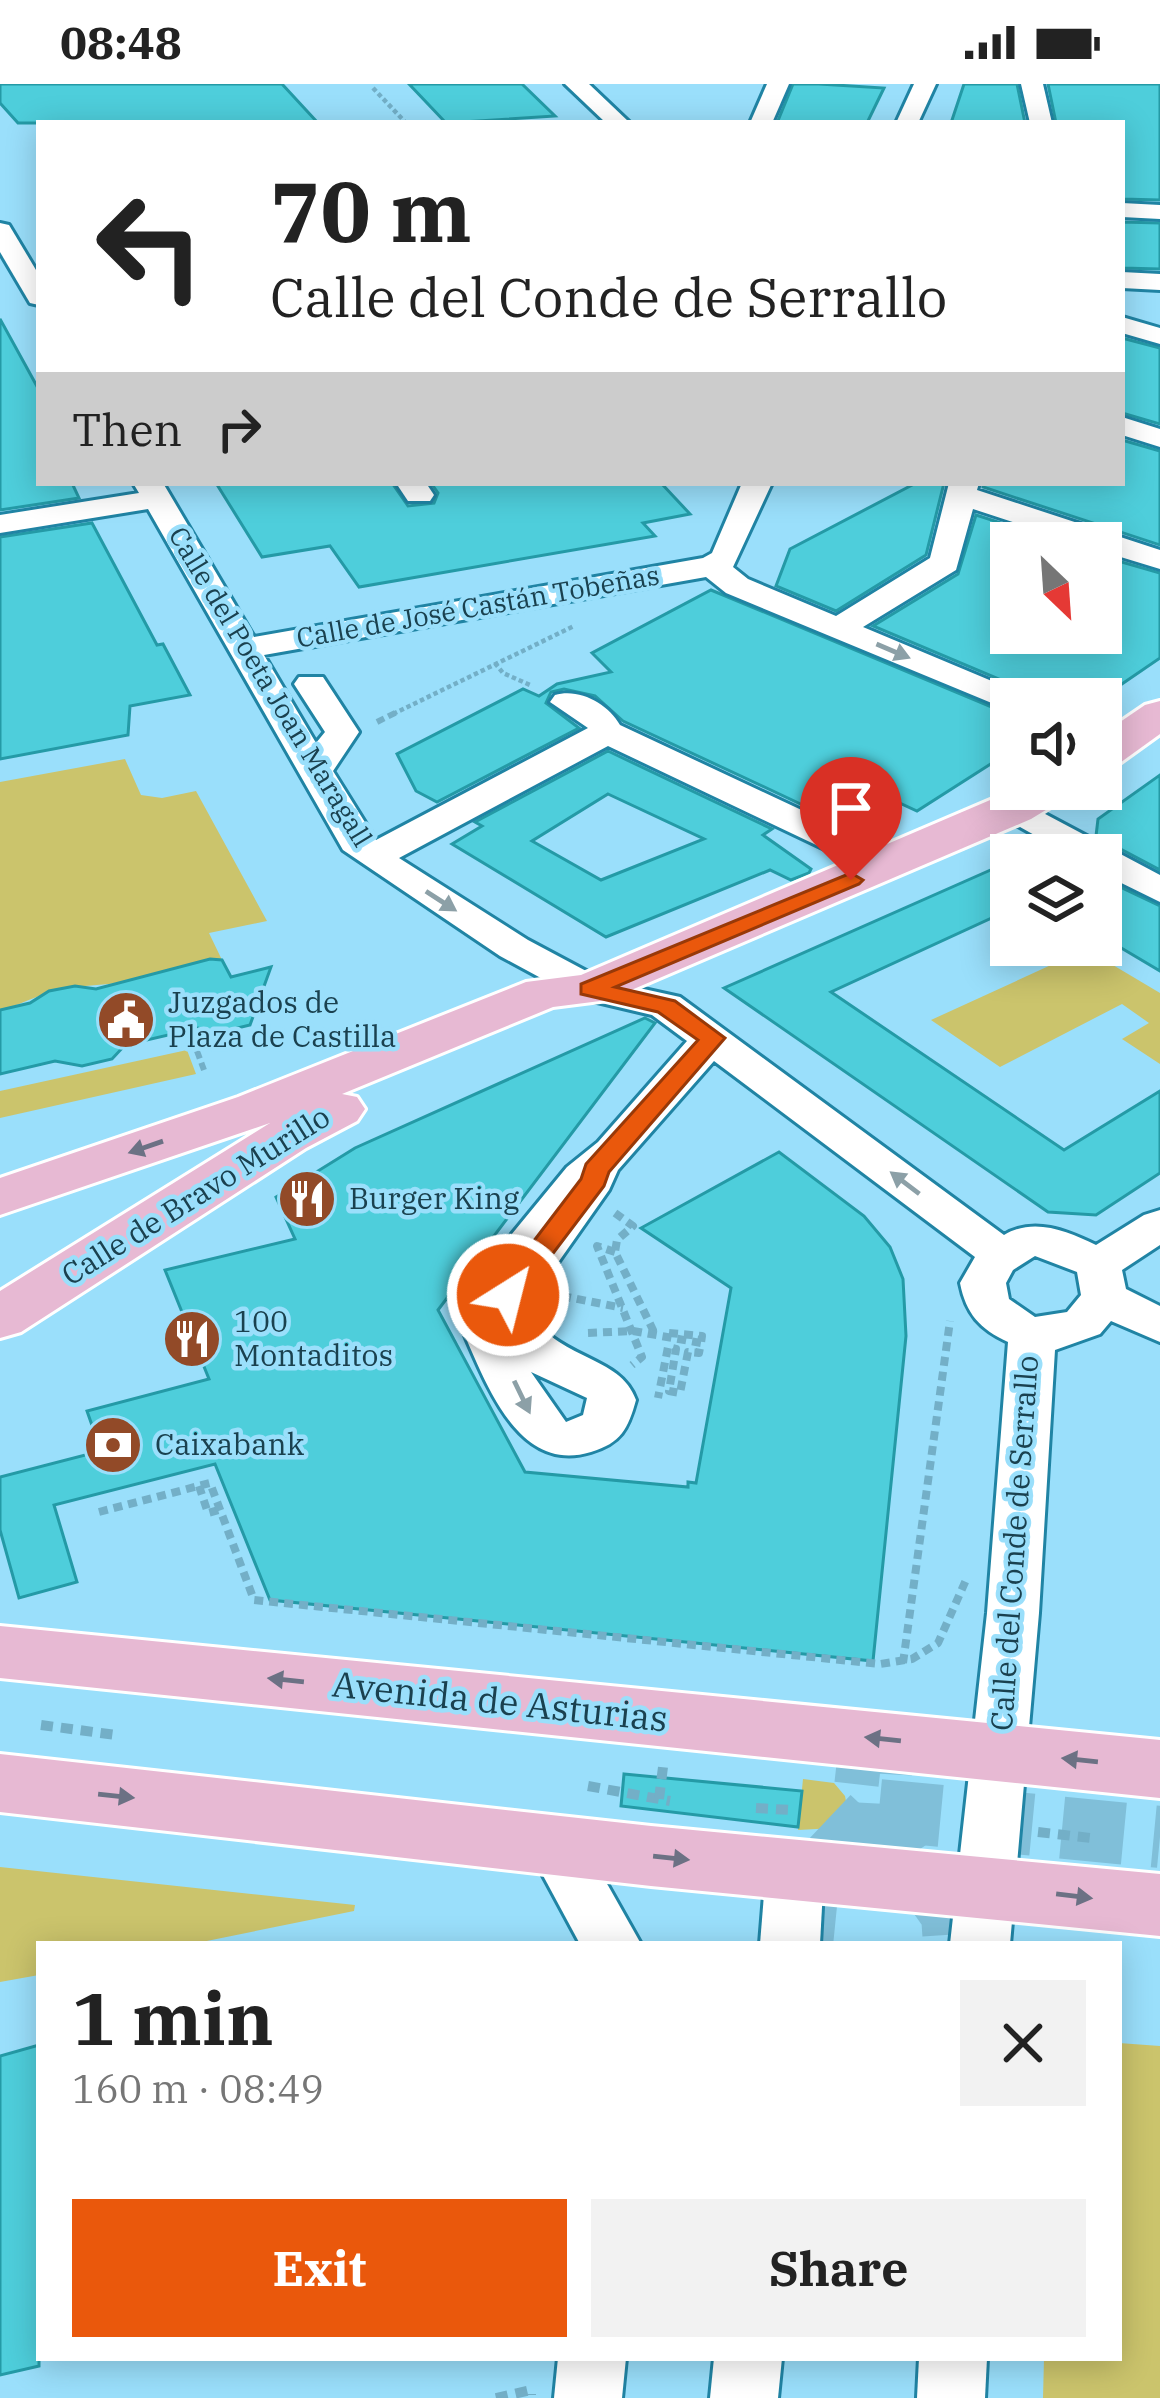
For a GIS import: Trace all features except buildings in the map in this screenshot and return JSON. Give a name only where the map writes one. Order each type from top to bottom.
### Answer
[{"type":"main road","points":[[1122,738],[1159,716]]},
{"type":"main road","name":"Calle de Bravo Murillo","points":[[0,1197],[257,1109],[544,993],[590,989],[1006,810]]},
{"type":"main road","name":"Calle de Bravo Murillo","points":[[0,1318],[287,1136],[331,1112],[565,1012],[590,989]]},
{"type":"main road","name":"Avenida de Asturias","points":[[0,1652],[1160,1769]]},
{"type":"main road","points":[[28,1746],[555,1844],[1160,1905]]},
{"type":"street","points":[[576,84],[616,120]]},
{"type":"street","points":[[762,120],[778,84]]},
{"type":"street","points":[[908,120],[925,84]]},
{"type":"street","points":[[1032,84],[1040,120]]},
{"type":"street","points":[[1125,211],[1160,212]]},
{"type":"street","points":[[13,246],[36,291]]},
{"type":"street","points":[[1125,280],[1160,282]]},
{"type":"street","points":[[1125,326],[1160,336]]},
{"type":"street","points":[[1125,427],[1160,438]]},
{"type":"street","points":[[756,486],[724,558],[712,566],[737,586],[990,692]]},
{"type":"street","points":[[839,628],[944,563],[963,489],[1160,560]]},
{"type":"street","points":[[0,524],[153,491]]},
{"type":"street","name":"Calle del Poeta Joan Maragall","points":[[153,491],[244,649],[325,758],[356,842],[514,948],[590,989]]},
{"type":"street","name":"Calle de José Castán Tobeñas","points":[[244,649],[712,566]]},
{"type":"street","points":[[311,684],[342,732],[325,758]]},
{"type":"street","points":[[551,695],[598,716],[607,732],[844,844]]},
{"type":"street","points":[[373,856],[607,732]]},
{"type":"street","points":[[1045,810],[1073,834]]},
{"type":"street","points":[[1122,869],[1160,891]]},
{"type":"street","points":[[590,989],[666,1006],[999,1253]]},
{"type":"street","points":[[605,1192],[712,1038]]},
{"type":"street","points":[[605,1192],[582,1177],[475,1307],[527,1410],[543,1433],[560,1440],[586,1436],[605,1425],[611,1412],[608,1388],[550,1366],[520,1342],[502,1307],[594,1180],[605,1192]]},
{"type":"street","points":[[1160,1225],[1101,1281],[1091,1318],[1068,1331],[1032,1335],[1000,1322],[983,1298],[982,1276],[999,1253],[1028,1240],[1056,1244],[1101,1281],[1160,1326]]},
{"type":"street","name":"Calle del Conde de Serrallo","points":[[999,1751],[1032,1335]]},
{"type":"street","points":[[999,1751],[1000,1888]]},
{"type":"street","points":[[555,1844],[609,1941]]},
{"type":"street","points":[[790,1941],[795,1870]]},
{"type":"street","points":[[587,2398],[592,2361]]},
{"type":"street","points":[[744,2398],[748,2361]]},
{"type":"street","points":[[951,2398],[953,2361]]},
{"type":"path","points":[[373,88],[403,120]]},
{"type":"path","name":"Calle de José Castán Tobeñas","points":[[325,758],[495,663],[591,618]]},
{"type":"path","points":[[495,663],[503,673],[551,695]]},
{"type":"path","points":[[197,1052],[204,1070]]},
{"type":"path","points":[[605,1192],[634,1226],[610,1250]]},
{"type":"path","points":[[635,1339],[597,1246],[610,1250],[653,1330],[646,1334],[701,1343],[699,1353],[688,1352],[680,1393],[669,1391],[676,1348],[668,1347],[657,1405],[645,1407]]},
{"type":"path","points":[[550,1293],[625,1308]]},
{"type":"path","points":[[903,1663],[950,1321]]},
{"type":"path","points":[[99,1512],[199,1486],[208,1513],[219,1510],[254,1600],[903,1663],[924,1654],[941,1637],[950,1624],[953,1593],[967,1579]]},
{"type":"path","points":[[28,1746],[116,1735],[28,1746]]},
{"type":"path","points":[[657,1813],[663,1770]]},
{"type":"path","points":[[653,1793],[588,1786],[670,1801]]},
{"type":"path","points":[[1000,1888],[1086,1840],[1081,1822]]},
{"type":"path","points":[[496,2398],[531,2390],[530,2398]]},
{"type":"shaded area","points":[[125,759],[141,795],[162,798],[196,791],[267,921],[209,933],[222,960],[144,979],[64,988],[0,1010],[0,782]]},
{"type":"shaded area","points":[[1049,966],[1115,966],[1160,993],[1160,1064],[1122,1039],[1149,1023],[1122,1004],[1000,1067],[931,1020]]},
{"type":"shaded area","points":[[187,1050],[196,1074],[0,1118],[0,1091]]},
{"type":"shaded area","points":[[803,1779],[834,1783],[845,1796],[848,1812],[835,1828],[798,1830]]},
{"type":"shaded area","points":[[0,1867],[355,1905],[354,1911],[207,1941],[36,1941],[36,1976],[0,1982]]},
{"type":"shaded area","points":[[1122,2043],[1160,2046],[1160,2398],[1043,2398],[1044,2361],[1122,2361]]},
{"type":"tunnel","points":[[838,1751],[882,1756],[879,1810]]},
{"type":"tunnel","points":[[802,1941],[808,1885],[879,1810]]},
{"type":"tunnel","points":[[879,1810],[1160,1837]]},
{"type":"tunnel","points":[[879,1810],[952,1914],[954,1941]]},
{"type":"place","name":"Juzgados de Plaza de Castilla","points":[[126,1020]]},
{"type":"place","name":"Burger King","points":[[307,1199]]},
{"type":"place","name":"100 Montaditos","points":[[192,1339]]},
{"type":"place","name":"Caixabank","points":[[113,1445]]},
{"type":"route","points":[[508,1295],[594,1180],[596,1170],[712,1038],[666,1006],[590,989],[851,880]]}]
